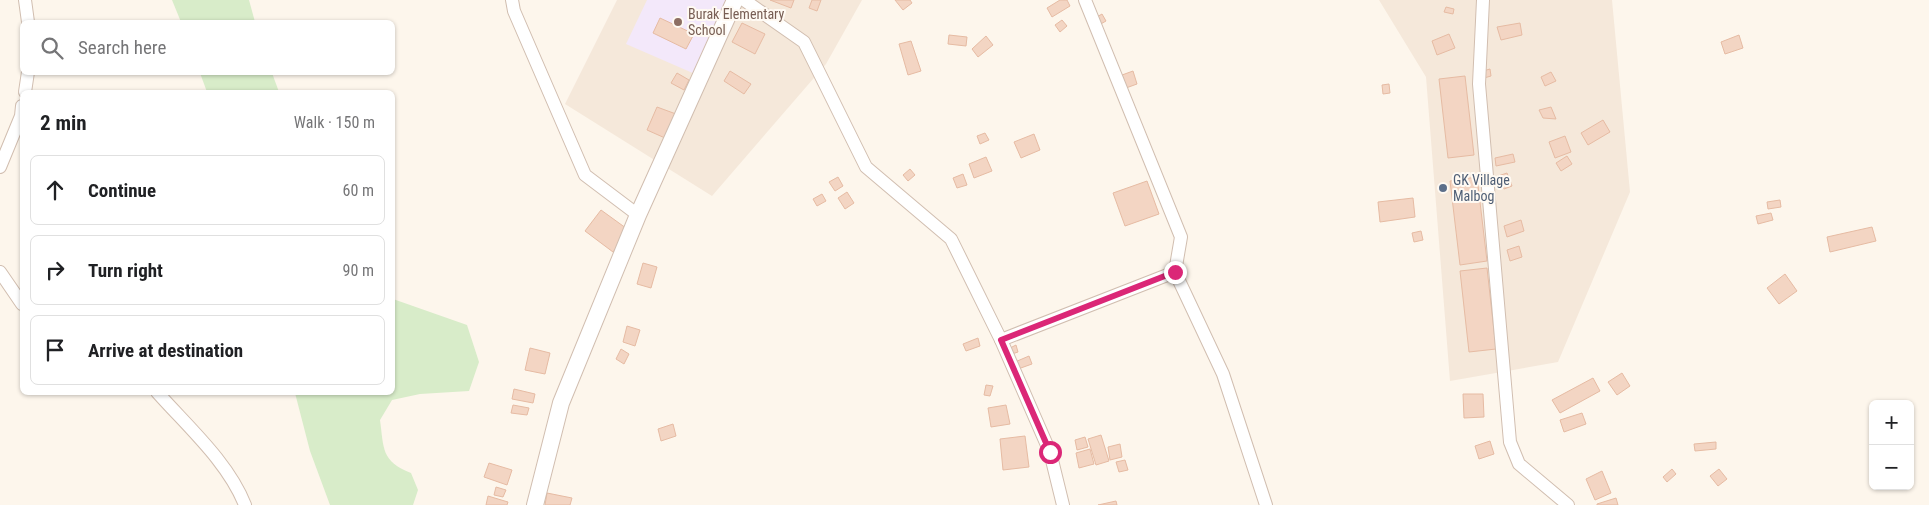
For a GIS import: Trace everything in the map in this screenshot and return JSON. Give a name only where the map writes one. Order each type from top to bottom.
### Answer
[{"type":"street","points":[[25,0],[28,20]]},
{"type":"street","points":[[512,0],[514,11],[585,174],[638,215]]},
{"type":"street","points":[[535,505],[561,403],[638,215],[735,0]]},
{"type":"street","points":[[744,0],[804,42],[866,167],[951,239],[1001,340],[1050,452],[1063,505]]},
{"type":"street","points":[[1085,0],[1181,237],[1175,272],[1223,374],[1266,505]]},
{"type":"street","points":[[1484,0],[1479,84],[1510,442],[1519,464],[1568,505]]},
{"type":"street","points":[[25,90],[28,75]]},
{"type":"street","points":[[0,167],[20,118]]},
{"type":"street","points":[[0,272],[20,301]]},
{"type":"street","points":[[1001,340],[1175,272]]},
{"type":"street","points":[[160,395],[206,447],[238,488],[245,505]]},
{"type":"shaded area","points":[[617,0],[862,0],[826,64],[712,196],[565,104]]},
{"type":"shaded area","name":"Burak Elementary School","points":[[647,0],[729,0],[695,74],[626,44]]},
{"type":"shaded area","points":[[1379,0],[1612,0],[1630,192],[1558,362],[1450,381],[1426,77]]},
{"type":"green space","points":[[172,0],[249,0],[254,20],[180,20]]},
{"type":"green space","points":[[201,75],[273,75],[278,90],[206,90]]},
{"type":"green space","points":[[395,300],[467,325],[479,362],[469,391],[420,394],[392,400],[380,420],[382,439],[389,459],[394,464],[411,473],[418,490],[413,505],[330,505],[310,451],[296,395],[395,395]]},
{"type":"building","points":[[770,0],[794,0],[791,8]]},
{"type":"building","points":[[812,0],[821,0],[817,11],[809,8]]},
{"type":"building","points":[[895,0],[910,0],[912,3],[903,10]]},
{"type":"building","points":[[1060,0],[1067,0],[1070,6],[1052,17],[1047,8]]},
{"type":"building","points":[[1446,7],[1454,9],[1453,14],[1444,12]]},
{"type":"building","points":[[1102,14],[1106,21],[1099,25],[1095,18]]},
{"type":"building","points":[[660,18],[694,34],[686,49],[653,33]]},
{"type":"building","points":[[1062,20],[1067,26],[1060,32],[1055,25]]},
{"type":"building","points":[[742,23],[765,34],[755,54],[732,42]]},
{"type":"building","points":[[1520,23],[1522,35],[1501,40],[1497,27]]},
{"type":"building","points":[[1449,34],[1455,48],[1437,55],[1432,41]]},
{"type":"building","points":[[949,35],[967,37],[966,46],[948,44]]},
{"type":"building","points":[[1739,35],[1743,48],[1725,54],[1721,42]]},
{"type":"building","points":[[986,36],[993,45],[978,57],[972,49]]},
{"type":"building","points":[[911,41],[921,71],[908,75],[899,44]]},
{"type":"building","points":[[1490,69],[1491,76],[1484,78],[1483,71]]},
{"type":"building","points":[[730,71],[751,84],[744,94],[724,81]]},
{"type":"building","points":[[1133,71],[1137,84],[1126,88],[1122,75]]},
{"type":"building","points":[[1551,72],[1556,81],[1545,86],[1541,77]]},
{"type":"building","points":[[677,73],[689,80],[684,90],[671,83]]},
{"type":"building","points":[[1465,76],[1474,155],[1448,158],[1439,79]]},
{"type":"building","points":[[1389,84],[1390,93],[1383,94],[1382,85]]},
{"type":"building","points":[[657,107],[676,114],[665,138],[647,130]]},
{"type":"building","points":[[1551,107],[1556,119],[1543,118],[1539,110]]},
{"type":"building","points":[[1603,120],[1610,132],[1588,145],[1581,133]]},
{"type":"building","points":[[985,133],[989,140],[980,144],[977,136]]},
{"type":"building","points":[[1034,134],[1040,150],[1021,158],[1014,142]]},
{"type":"building","points":[[1565,136],[1571,152],[1555,158],[1549,142]]},
{"type":"building","points":[[1513,154],[1515,162],[1496,166],[1495,158]]},
{"type":"building","points":[[1567,156],[1572,164],[1561,171],[1556,163]]},
{"type":"building","points":[[986,157],[992,171],[974,178],[969,164]]},
{"type":"building","points":[[910,169],[915,175],[908,181],[903,175]]},
{"type":"building","points":[[1507,173],[1512,186],[1504,189],[1498,176]]},
{"type":"building","points":[[963,174],[967,185],[957,188],[953,178]]},
{"type":"building","points":[[838,177],[843,186],[835,191],[829,182]]},
{"type":"building","points":[[1477,177],[1487,261],[1460,265],[1450,181]]},
{"type":"building","points":[[1147,181],[1159,214],[1125,226],[1113,193]]},
{"type":"building","points":[[847,192],[854,203],[845,209],[838,198]]},
{"type":"building","points":[[822,194],[826,201],[817,206],[813,199]]},
{"type":"building","points":[[1413,198],[1415,217],[1380,222],[1378,202]]},
{"type":"building","points":[[1780,200],[1781,207],[1768,209],[1767,202]]},
{"type":"building","points":[[601,210],[630,231],[613,252],[585,231]]},
{"type":"building","points":[[1771,213],[1773,220],[1758,224],[1756,216]]},
{"type":"building","points":[[1521,220],[1524,231],[1507,237],[1504,226]]},
{"type":"building","points":[[1872,227],[1876,241],[1830,252],[1827,237]]},
{"type":"building","points":[[1421,231],[1423,240],[1414,242],[1412,233]]},
{"type":"building","points":[[1519,246],[1522,257],[1510,261],[1507,250]]},
{"type":"building","points":[[643,263],[657,267],[651,288],[637,284]]},
{"type":"building","points":[[1487,268],[1496,349],[1469,352],[1460,271]]},
{"type":"building","points":[[1785,274],[1797,291],[1779,304],[1767,288]]},
{"type":"building","points":[[627,326],[640,330],[635,346],[623,342]]},
{"type":"building","points":[[978,338],[980,346],[966,351],[963,344]]},
{"type":"building","points":[[1016,345],[1018,352],[1012,354],[1010,348]]},
{"type":"building","points":[[530,348],[550,353],[545,374],[525,370]]},
{"type":"building","points":[[621,349],[629,354],[624,364],[616,359]]},
{"type":"building","points":[[1029,356],[1032,364],[1018,369],[1015,362]]},
{"type":"building","points":[[1622,373],[1630,386],[1617,395],[1608,382]]},
{"type":"building","points":[[1593,378],[1600,391],[1560,413],[1552,400]]},
{"type":"building","points":[[986,385],[993,386],[990,396],[984,395]]},
{"type":"building","points":[[514,389],[535,394],[533,403],[512,399]]},
{"type":"building","points":[[1463,394],[1483,394],[1484,417],[1464,418]]},
{"type":"building","points":[[513,405],[529,408],[527,415],[511,413]]},
{"type":"building","points":[[1006,405],[1010,424],[991,427],[988,408]]},
{"type":"building","points":[[1582,413],[1586,424],[1564,432],[1560,420]]},
{"type":"building","points":[[673,424],[676,436],[661,441],[658,429]]},
{"type":"building","points":[[1101,435],[1109,461],[1096,465],[1088,439]]},
{"type":"building","points":[[1025,436],[1029,467],[1003,470],[1000,439]]},
{"type":"building","points":[[1085,437],[1088,447],[1077,450],[1075,440]]},
{"type":"building","points":[[1490,441],[1494,454],[1479,459],[1475,446]]},
{"type":"building","points":[[1716,442],[1716,449],[1695,451],[1694,444]]},
{"type":"building","points":[[1120,444],[1122,457],[1110,460],[1108,447]]},
{"type":"building","points":[[1090,449],[1094,464],[1079,468],[1076,453]]},
{"type":"building","points":[[1125,460],[1128,470],[1119,472],[1116,462]]},
{"type":"building","points":[[489,463],[512,470],[507,485],[484,477]]},
{"type":"building","points":[[1672,469],[1676,474],[1667,482],[1663,477]]},
{"type":"building","points":[[1719,469],[1727,479],[1718,486],[1710,476]]},
{"type":"building","points":[[1602,471],[1611,493],[1595,500],[1586,479]]},
{"type":"building","points":[[496,487],[506,490],[503,497],[494,495]]},
{"type":"building","points":[[547,493],[572,498],[570,505],[545,505]]},
{"type":"building","points":[[488,496],[508,502],[507,505],[486,505]]},
{"type":"building","points":[[1616,498],[1618,505],[1597,505],[1597,504]]},
{"type":"building","points":[[1116,501],[1117,505],[1098,505]]},
{"type":"place","name":"Burak Elementary School","points":[[678,22]]},
{"type":"place","name":"GK Village Malbog","points":[[1443,188]]},
{"type":"route","points":[[1050,452],[1001,340],[1175,272]]}]
